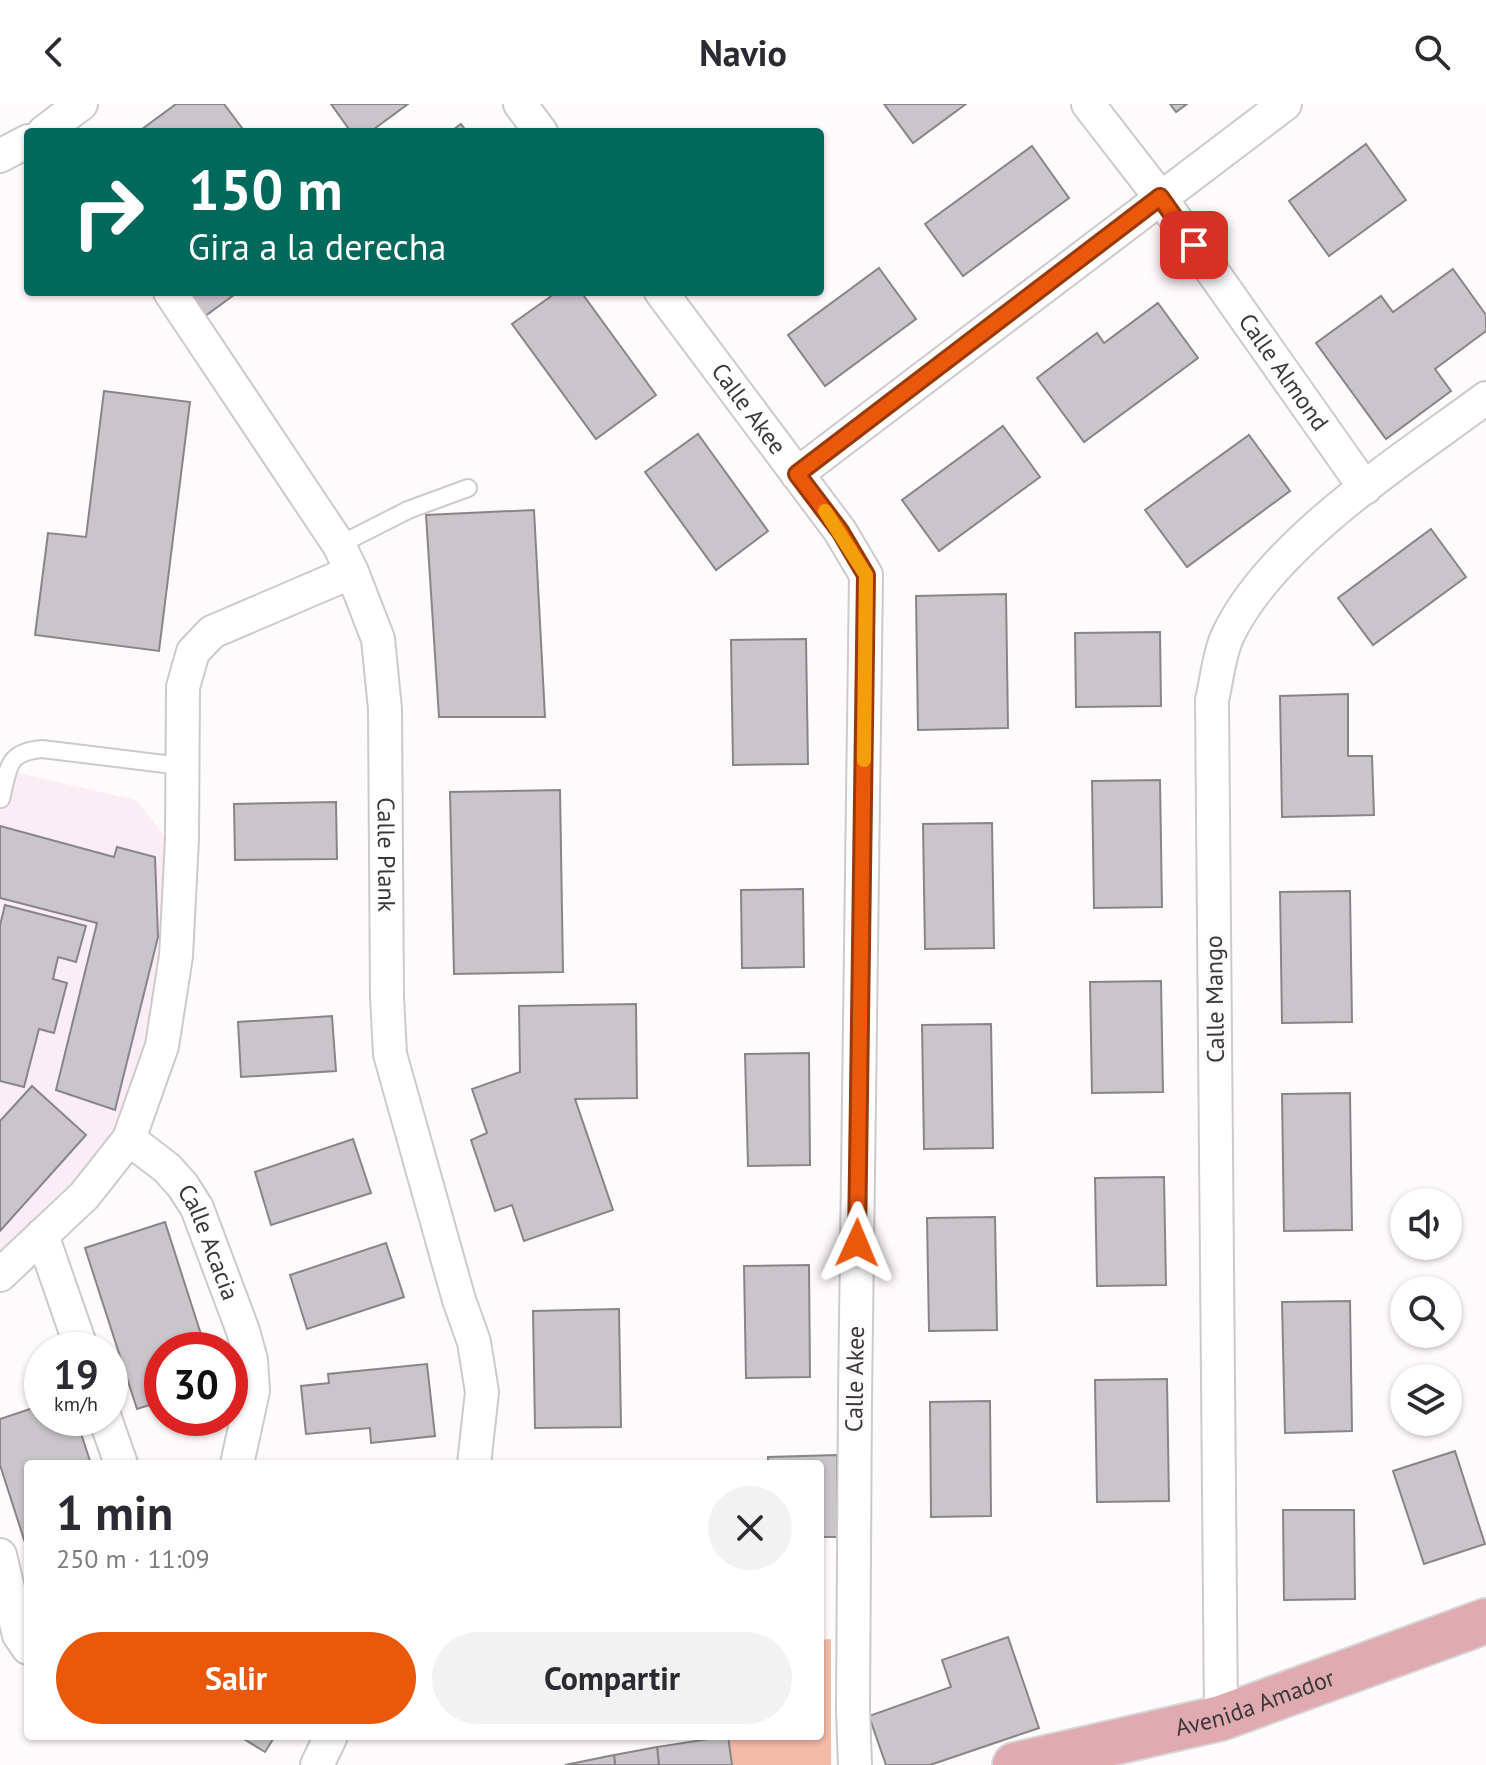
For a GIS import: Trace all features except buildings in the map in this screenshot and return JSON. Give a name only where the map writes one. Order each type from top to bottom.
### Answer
[{"type":"main road","name":"Avenida Amador","points":[[1015,1765],[1221,1718],[1486,1621]]},
{"type":"street","points":[[50,128],[81,104]]},
{"type":"street","points":[[520,104],[538,128]]},
{"type":"street","name":"Calle Almond","points":[[1088,104],[1160,197],[1365,488]]},
{"type":"street","points":[[797,474],[1285,104]]},
{"type":"street","points":[[0,156],[24,143]]},
{"type":"street","name":"Calle Plank","points":[[173,296],[346,558],[378,639],[385,709],[390,1054],[459,1300],[474,1342],[482,1392],[474,1460]]},
{"type":"street","name":"Calle Akee","points":[[664,296],[840,531],[866,575],[855,1397],[855,1765]]},
{"type":"street","name":"Calle Mango","points":[[1221,1718],[1212,700],[1226,637],[1253,590],[1308,535],[1365,488],[1486,398]]},
{"type":"street","points":[[0,1275],[84,1196],[129,1139],[162,1046],[176,956],[182,839],[183,687],[193,652],[212,632],[346,558]]},
{"type":"street","name":"Calle Acacia","points":[[129,1139],[167,1168],[197,1208],[243,1331],[251,1360],[253,1391],[238,1460]]},
{"type":"street","points":[[42,1235],[76,1332]]},
{"type":"street","points":[[111,1436],[120,1460]]},
{"type":"street","points":[[0,1555],[19,1635],[24,1642]]},
{"type":"street","points":[[317,1765],[329,1740]]},
{"type":"lane","points":[[346,558],[408,510],[468,488]]},
{"type":"lane","points":[[1,799],[11,759],[23,750],[42,749],[181,766]]},
{"type":"shaded area","points":[[0,769],[136,800],[171,844],[165,967],[145,1063],[120,1125],[80,1179],[0,1257]]},
{"type":"shaded area","points":[[831,1639],[831,1765],[732,1765],[729,1740],[824,1740],[824,1640]]},
{"type":"slow traffic","points":[[825,511],[866,575],[864,760]]},
{"type":"route","points":[[857,1243],[866,575],[840,531],[797,474],[1160,197],[1194,245]]}]
